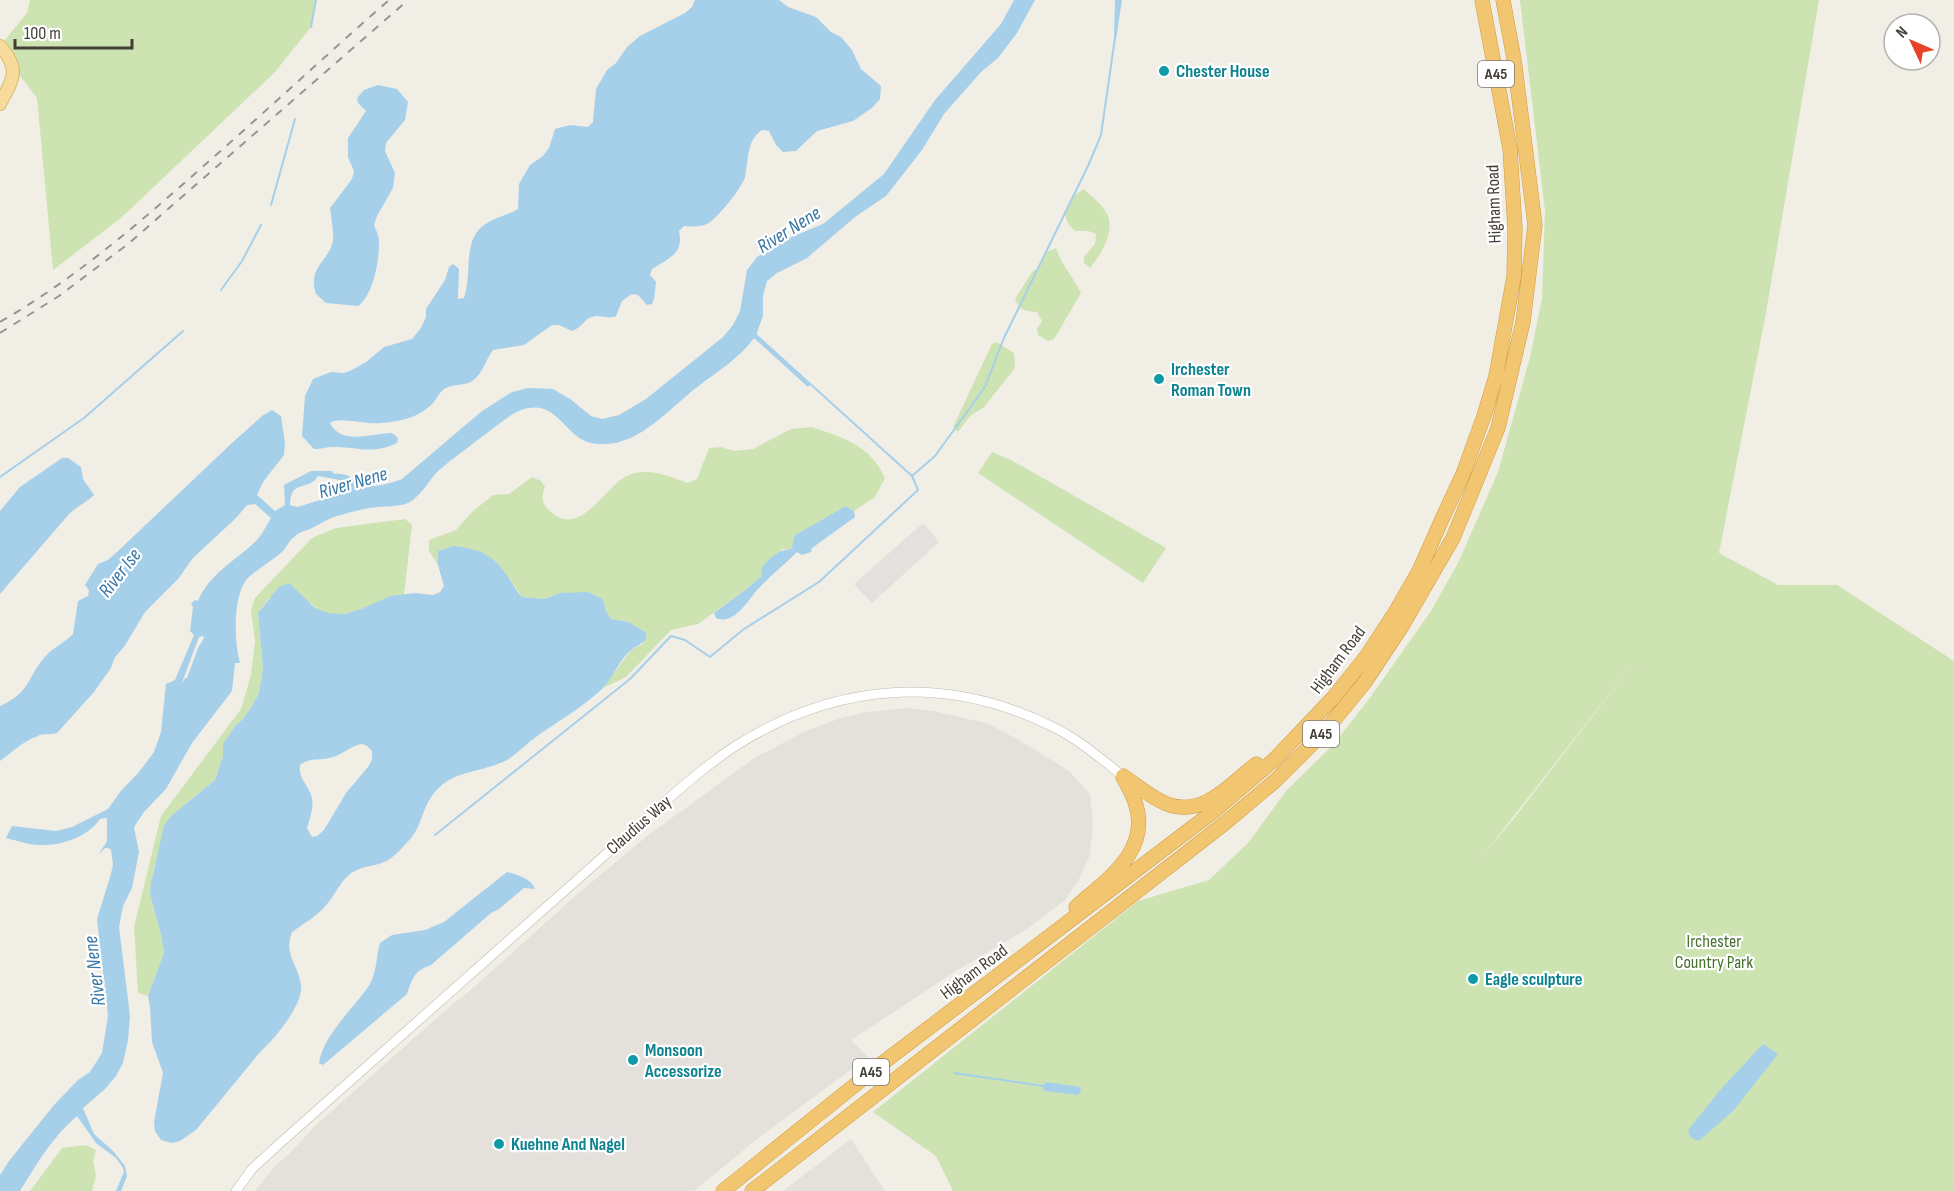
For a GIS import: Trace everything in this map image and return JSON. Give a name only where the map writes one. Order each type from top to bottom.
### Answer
[{"type":"highway","name":"Higham Road","points":[[723,1191],[880,1065],[1214,811],[1275,759],[1333,698],[1366,657],[1419,571],[1463,474],[1496,376],[1514,276],[1515,229],[1510,149],[1482,0]]},
{"type":"highway","name":"Higham Road","points":[[752,1191],[1225,823],[1275,781],[1325,731],[1365,682],[1402,626],[1453,538],[1498,428],[1523,322],[1535,225],[1514,59],[1503,0]]},
{"type":"highway","points":[[1510,0],[1514,24],[1514,59]]},
{"type":"highway","points":[[1122,776],[1160,801],[1175,806],[1186,807],[1207,803],[1333,698]]},
{"type":"highway","points":[[1023,958],[1128,859],[1137,839],[1139,820],[1135,802],[1122,776]]},
{"type":"main road","points":[[0,46],[9,56],[14,68],[13,78],[0,104]]},
{"type":"street","name":"Claudius Way","points":[[236,1191],[252,1169],[642,821],[706,767],[777,723],[818,706],[867,694],[913,692],[952,694],[1004,706],[1053,726],[1095,754],[1122,776]]},
{"type":"shaded area","points":[[923,523],[939,542],[872,603],[854,584]]},
{"type":"shaded area","points":[[907,708],[933,711],[986,723],[1019,740],[1069,771],[1090,794],[1093,823],[1090,855],[1079,879],[1065,900],[1030,927],[956,971],[851,1040],[868,1057],[752,1143],[694,1191],[255,1191],[274,1167],[316,1125],[573,898],[647,836],[756,757],[806,731],[841,718],[866,712]]},
{"type":"shaded area","points":[[851,1139],[885,1191],[783,1191]]},
{"type":"green space","points":[[30,0],[316,0],[311,27],[275,72],[121,218],[53,270],[37,98],[0,46],[27,13]]},
{"type":"green space","name":"Irchester Country Park","points":[[1520,0],[1819,0],[1765,318],[1719,553],[1778,585],[1837,585],[1954,661],[1954,1191],[953,1191],[936,1156],[873,1112],[1138,901],[1209,880],[1248,843],[1287,790],[1333,745],[1369,699],[1431,611],[1459,561],[1498,472],[1530,357],[1542,299],[1545,211]],"holes":[[[1635,661],[1515,817],[1481,858]]]},
{"type":"green space","points":[[1084,189],[1107,214],[1110,228],[1106,242],[1090,268],[1084,263],[1084,257],[1095,244],[1096,234],[1088,231],[1075,231],[1068,224],[1065,214],[1075,195]]},
{"type":"green space","points":[[1056,248],[1081,293],[1054,339],[1048,341],[1038,335],[1037,329],[1042,321],[1037,312],[1023,309],[1015,299],[1032,272],[1039,267],[1047,252]]},
{"type":"green space","points":[[996,342],[1014,353],[1015,368],[984,407],[970,416],[958,432],[953,427],[992,344]]},
{"type":"green space","points":[[812,427],[855,444],[872,458],[885,478],[875,497],[854,511],[846,506],[794,543],[792,549],[782,549],[762,576],[745,590],[698,624],[671,630],[626,677],[603,688],[631,650],[643,644],[645,632],[629,622],[611,619],[603,599],[560,593],[546,599],[522,597],[509,578],[453,546],[438,551],[438,565],[429,551],[429,540],[456,530],[472,512],[493,495],[509,494],[532,477],[541,481],[545,487],[543,498],[547,508],[559,517],[570,519],[591,509],[629,475],[652,472],[688,483],[697,479],[709,448],[721,447],[734,451],[753,449],[791,429]]},
{"type":"green space","points":[[992,452],[1011,460],[1166,548],[1143,583],[978,473]]},
{"type":"green space","points":[[405,519],[412,525],[404,595],[343,614],[320,611],[311,603],[269,598],[258,613],[263,668],[259,693],[224,744],[223,756],[215,780],[171,816],[154,867],[150,894],[164,954],[148,996],[138,993],[134,927],[161,816],[241,709],[251,675],[255,641],[251,610],[255,598],[312,538],[336,528]]},
{"type":"green space","points":[[86,1145],[96,1150],[93,1161],[96,1176],[92,1191],[30,1191],[62,1148]]},
{"type":"water","points":[[695,0],[779,0],[788,7],[816,17],[831,32],[841,37],[852,50],[861,69],[881,86],[880,99],[872,108],[853,121],[817,131],[796,151],[783,152],[776,145],[769,131],[762,130],[757,134],[749,151],[745,177],[729,203],[707,224],[695,227],[684,226],[679,231],[680,239],[677,250],[652,269],[650,275],[656,282],[652,304],[647,305],[638,295],[632,294],[622,301],[616,316],[592,317],[572,331],[559,325],[552,325],[524,345],[493,350],[481,372],[473,381],[444,389],[426,409],[407,418],[380,423],[340,420],[330,423],[335,430],[349,436],[392,433],[398,438],[397,443],[388,447],[373,450],[334,447],[314,449],[302,436],[305,396],[313,379],[331,372],[344,373],[352,370],[384,347],[412,339],[421,328],[426,317],[426,309],[445,280],[449,267],[453,264],[459,269],[458,299],[464,298],[469,257],[474,238],[487,223],[518,209],[519,184],[530,165],[543,156],[549,148],[555,129],[570,125],[588,127],[593,122],[596,89],[607,70],[640,36],[685,13],[692,7]]},
{"type":"water","points":[[1014,0],[1035,0],[1017,33],[998,58],[981,72],[944,114],[922,150],[886,196],[855,217],[807,258],[777,273],[767,281],[763,296],[763,316],[756,335],[810,385],[808,387],[754,338],[734,359],[661,418],[635,436],[621,441],[607,444],[591,443],[574,433],[552,413],[533,407],[521,410],[504,420],[437,472],[413,500],[405,504],[362,510],[328,519],[296,535],[283,551],[250,576],[244,583],[237,605],[236,630],[240,663],[235,663],[232,691],[192,743],[166,789],[144,812],[134,827],[139,852],[132,888],[123,906],[119,927],[130,1016],[128,1040],[123,1063],[116,1076],[83,1108],[94,1134],[113,1151],[125,1166],[127,1176],[121,1191],[116,1191],[124,1172],[123,1168],[116,1158],[96,1143],[77,1116],[53,1142],[20,1191],[0,1191],[0,1175],[9,1161],[54,1105],[78,1080],[90,1072],[102,1053],[108,1016],[97,919],[113,864],[111,850],[105,848],[99,854],[107,841],[107,818],[100,819],[81,835],[56,844],[35,845],[6,838],[12,826],[56,831],[72,827],[108,809],[139,772],[154,752],[161,732],[166,684],[175,680],[194,635],[190,631],[193,607],[191,604],[195,600],[198,601],[216,575],[256,541],[271,518],[255,504],[247,505],[193,558],[178,579],[145,612],[94,692],[57,733],[32,738],[0,761],[0,706],[17,696],[47,654],[73,634],[78,601],[88,596],[89,590],[85,585],[98,564],[108,560],[232,443],[272,410],[281,416],[285,443],[284,455],[263,482],[257,495],[275,511],[285,505],[284,485],[311,471],[332,471],[334,474],[346,475],[371,486],[402,479],[482,411],[512,392],[528,388],[553,389],[591,416],[602,419],[619,415],[646,399],[723,337],[733,325],[740,311],[747,270],[757,257],[777,243],[823,224],[884,174],[935,100],[1001,24]],"holes":[[[318,476],[345,481],[351,487],[342,493],[301,506],[290,505],[293,491],[314,481]],[[203,636],[187,678],[181,685],[199,637]]]},
{"type":"water","points":[[1115,0],[1122,0],[1116,39],[1114,38]]},
{"type":"water","points":[[378,85],[397,89],[408,102],[405,120],[386,143],[385,151],[395,173],[393,188],[374,225],[379,239],[375,275],[364,301],[358,306],[326,303],[316,294],[314,277],[333,241],[330,208],[352,179],[354,171],[348,157],[348,138],[366,111],[358,103],[357,98],[364,90]]},
{"type":"water","points":[[62,458],[68,458],[81,467],[83,479],[94,495],[70,513],[0,594],[0,511],[20,487]]},
{"type":"water","points":[[846,506],[854,511],[855,517],[812,548],[811,552],[802,555],[797,552],[735,615],[723,619],[716,618],[714,613],[762,576],[761,568],[771,557],[792,549],[794,536]]},
{"type":"water","points":[[453,546],[485,554],[497,563],[522,597],[545,599],[560,593],[588,592],[603,599],[611,619],[629,622],[645,632],[647,638],[625,656],[606,685],[594,696],[507,760],[450,779],[443,784],[431,798],[415,832],[398,852],[384,862],[353,872],[315,916],[292,932],[290,954],[301,986],[293,1012],[280,1031],[196,1130],[180,1141],[172,1143],[161,1140],[155,1131],[154,1122],[163,1073],[152,1042],[148,996],[164,953],[150,894],[151,883],[164,826],[171,816],[215,780],[223,756],[223,744],[235,726],[243,719],[259,693],[263,668],[258,613],[279,587],[289,583],[315,608],[328,613],[344,614],[391,596],[415,593],[433,595],[440,592],[444,586],[438,565],[438,551]],"holes":[[[357,745],[366,745],[372,751],[372,760],[368,767],[346,793],[324,830],[312,837],[307,828],[312,809],[312,798],[302,778],[300,765],[307,761],[333,757]]]},
{"type":"water","points":[[507,872],[527,880],[535,889],[524,888],[491,913],[431,965],[418,972],[407,994],[323,1065],[319,1063],[333,1032],[370,984],[380,943],[392,935],[425,930],[444,922]]},
{"type":"water","points":[[1763,1044],[1778,1054],[1734,1110],[1699,1141],[1690,1137],[1688,1130],[1721,1089]]},
{"type":"water","points":[[1046,1082],[1080,1087],[1081,1091],[1078,1095],[1044,1091],[1043,1086]]},
{"type":"waterway","points":[[311,27],[316,0]]},
{"type":"waterway","points":[[912,476],[935,456],[985,387],[1003,340],[1088,166],[1101,135],[1115,38]]},
{"type":"waterway","points":[[271,205],[295,119]]},
{"type":"waterway","points":[[221,290],[242,261],[261,225]]},
{"type":"waterway","points":[[0,477],[84,418],[183,331]]},
{"type":"waterway","points":[[435,835],[630,679],[671,636],[685,640],[710,657],[744,629],[819,582],[918,490],[912,476],[754,333]]},
{"type":"waterway","points":[[954,1073],[1043,1086]]},
{"type":"railway","points":[[0,322],[79,270],[128,231],[176,191],[389,0]]},
{"type":"railway","points":[[0,333],[59,296],[128,244],[408,0]]},
{"type":"place","name":"Chester House","points":[[1164,71]]},
{"type":"place","name":"Irchester Roman Town","points":[[1159,379]]},
{"type":"place","name":"Eagle sculpture","points":[[1473,979]]},
{"type":"place","name":"Monsoon Accessorize","points":[[633,1060]]},
{"type":"place","name":"Kuehne And Nagel","points":[[499,1144]]},
{"type":"water label","name":"River Nene","points":[[789,230]]},
{"type":"water label","name":"River Nene","points":[[353,483]]},
{"type":"water label","name":"River Ise","points":[[120,573]]},
{"type":"water label","name":"River Nene","points":[[95,971]]}]
